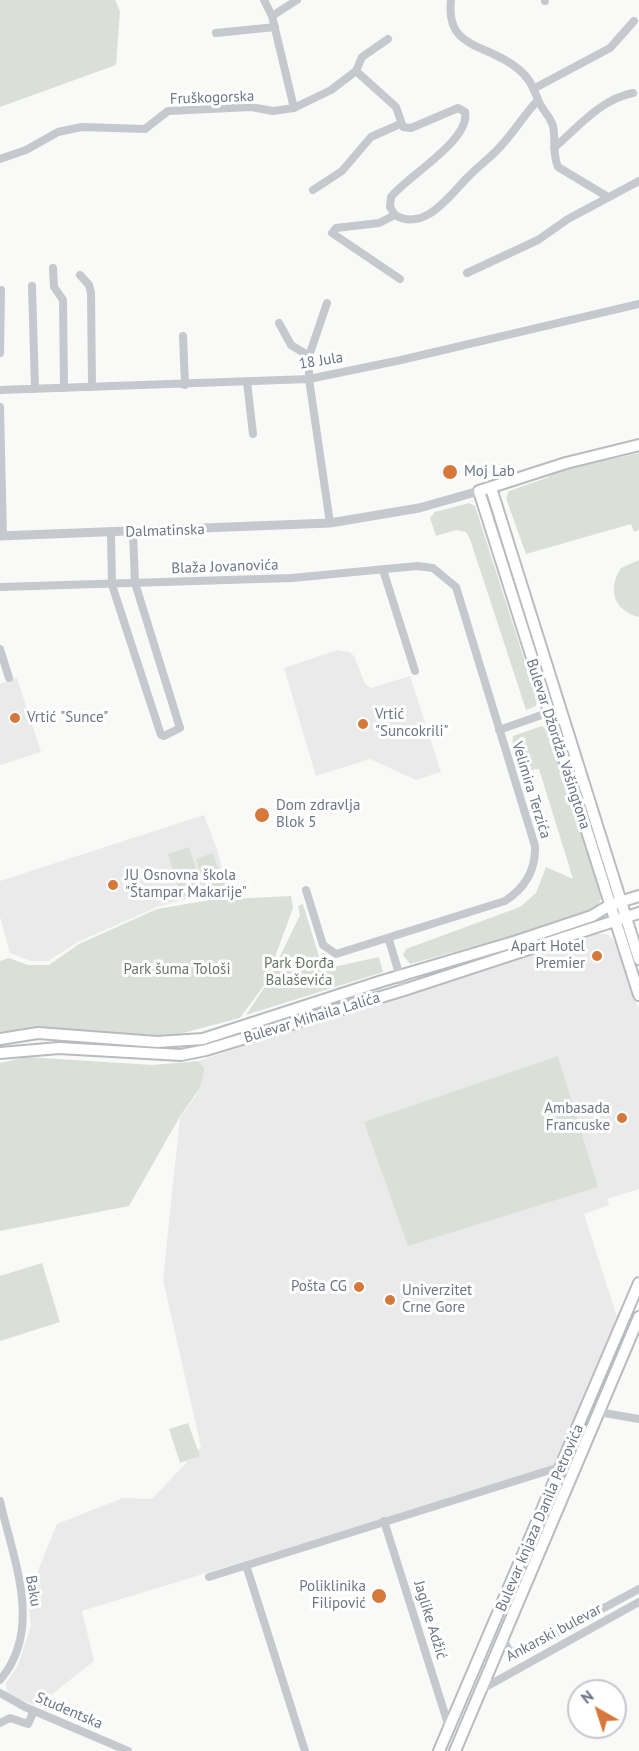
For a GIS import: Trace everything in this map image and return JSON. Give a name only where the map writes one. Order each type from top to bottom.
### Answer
[{"type":"main road","name":"Dalmatinska","points":[[479,491],[574,461],[639,446]]},
{"type":"main road","name":"Bulevar Džordža Vašingtona","points":[[491,488],[560,709],[615,904]]},
{"type":"main road","name":"Bulevar Džordža Vašingtona","points":[[479,491],[548,712],[620,919],[639,995]]},
{"type":"main road","name":"Bulevar Mihaila Lalića","points":[[0,1039],[38,1034],[157,1042],[203,1039],[566,926],[639,896]]},
{"type":"main road","name":"Bulevar Mihaila Lalića","points":[[0,1053],[59,1048],[183,1054],[215,1048],[404,990],[639,913]]},
{"type":"main road","name":"Bulevar Džordža Vašingtona","points":[[620,919],[639,959]]},
{"type":"main road","name":"Bulevar knjaza Danila Petrovića","points":[[439,1751],[563,1467],[639,1283]]},
{"type":"main road","name":"Bulevar knjaza Danila Petrovića","points":[[455,1751],[532,1563],[639,1317]]},
{"type":"street","points":[[264,0],[272,16],[294,108]]},
{"type":"street","points":[[272,16],[297,0]]},
{"type":"street","points":[[451,0],[450,24],[457,34],[469,43],[500,55],[518,68],[536,88],[538,100],[553,125],[555,160],[563,171],[608,197]]},
{"type":"street","points":[[536,88],[610,48],[634,21]]},
{"type":"street","points":[[216,33],[274,27]]},
{"type":"street","name":"Fruškogorska","points":[[0,159],[26,150],[58,132],[82,127],[145,129],[163,113],[174,110],[251,107],[273,111],[294,108],[331,90],[356,71],[362,57],[388,39]]},
{"type":"street","points":[[356,71],[396,107],[400,124]]},
{"type":"street","points":[[554,148],[606,103],[619,96],[633,93]]},
{"type":"street","points":[[313,190],[342,171],[371,137],[400,124],[411,128],[458,108],[463,110],[466,116],[460,130],[443,150],[391,197],[390,207],[395,215],[406,219],[416,218],[445,203],[468,177],[500,147],[538,100]]},
{"type":"street","points":[[467,273],[538,240],[568,219],[639,181]]},
{"type":"street","points":[[395,215],[379,223],[336,228],[332,232],[336,238],[400,279]]},
{"type":"street","points":[[53,268],[54,287],[63,300],[64,388]]},
{"type":"street","points":[[80,275],[89,285],[91,292],[92,387]]},
{"type":"street","points":[[32,286],[35,389]]},
{"type":"street","points":[[0,353],[1,290]]},
{"type":"street","points":[[327,303],[309,356],[309,378],[330,523]]},
{"type":"street","name":"18 Jula","points":[[0,390],[184,385],[309,378],[401,360],[639,304]]},
{"type":"street","points":[[279,323],[291,345],[309,356]]},
{"type":"street","points":[[183,336],[184,385]]},
{"type":"street","points":[[247,382],[254,434]]},
{"type":"street","points":[[0,407],[2,536]]},
{"type":"street","name":"Dalmatinska","points":[[2,536],[330,523],[418,508],[479,491]]},
{"type":"street","points":[[111,532],[112,585],[161,735],[164,736],[180,728],[135,584],[133,532]]},
{"type":"street","name":"Blaža Jovanovića","points":[[0,587],[292,578],[426,566],[447,578]]},
{"type":"street","points":[[383,570],[415,671]]},
{"type":"street","name":"Velimira Terzića","points":[[306,890],[323,945],[328,951],[336,954],[389,940],[505,902],[526,883],[536,857],[535,846],[464,609],[456,587],[447,578]]},
{"type":"street","points":[[0,649],[9,678]]},
{"type":"street","points":[[499,730],[560,709]]},
{"type":"street","points":[[389,940],[404,990]]},
{"type":"street","points":[[599,1412],[639,1419]]},
{"type":"street","points":[[209,1577],[563,1467]]},
{"type":"street","name":"Baku","points":[[0,1501],[19,1582],[24,1620],[18,1651],[0,1680]]},
{"type":"street","name":"Jaglike Adžić","points":[[384,1521],[449,1727]]},
{"type":"street","points":[[246,1565],[306,1751]]},
{"type":"street","name":"Ankarski bulevar","points":[[503,1638],[509,1651],[522,1652],[639,1589]]},
{"type":"street","name":"Ankarski bulevar","points":[[482,1689],[639,1602]]},
{"type":"street","name":"Studentska","points":[[0,1693],[34,1711],[129,1751]]},
{"type":"street","points":[[0,1723],[10,1718],[28,1724],[34,1711]]},
{"type":"shaded area","name":"Vrtić \"Suncokrili\"","points":[[337,650],[349,652],[354,656],[365,684],[371,688],[410,676],[441,772],[416,780],[370,759],[316,776],[284,668]]},
{"type":"shaded area","name":"Vrtić \"Sunce\"","points":[[17,678],[41,752],[0,765],[0,684]]},
{"type":"shaded area","name":"JU Osnovna škola \"Štampar Makarije\"","points":[[204,815],[218,852],[227,888],[157,907],[78,942],[48,961],[31,961],[10,953],[0,917],[0,881]]},
{"type":"shaded area","name":"Univerzitet Crne Gore","points":[[596,934],[607,934],[616,942],[639,1010],[639,1189],[607,1199],[609,1205],[584,1214],[618,1320],[556,1466],[82,1611],[94,1661],[37,1706],[8,1695],[6,1683],[18,1665],[31,1626],[27,1597],[57,1524],[123,1498],[152,1499],[201,1447],[163,1280],[180,1117],[196,1096],[204,1067],[198,1061]]},
{"type":"green space","points":[[0,0],[115,0],[120,11],[116,65],[0,107]]},
{"type":"green space","points":[[639,453],[639,530],[634,532],[631,524],[526,554],[506,498],[509,491],[549,477],[548,473]]},
{"type":"green space","points":[[469,503],[475,506],[537,699],[536,706],[526,710],[470,539],[466,532],[456,530],[436,536],[430,518],[435,512]]},
{"type":"green space","points":[[639,560],[639,617],[630,614],[619,604],[615,598],[614,584],[621,568]]},
{"type":"green space","points":[[542,726],[550,732],[602,895],[599,904],[591,914],[410,964],[403,955],[406,949],[520,907],[536,893],[546,867],[573,879],[539,769],[519,771],[512,748],[513,736]]},
{"type":"green space","points":[[189,847],[203,890],[181,897],[168,854]]},
{"type":"green space","points":[[213,853],[224,886],[206,891],[196,859]]},
{"type":"green space","name":"Park šuma Tološi","points":[[291,896],[293,908],[265,984],[240,1018],[168,1037],[68,1031],[0,1040],[0,961],[9,958],[28,965],[49,965],[79,944],[157,909],[210,900]]},
{"type":"green space","name":"Park Đorđa Balaševića","points":[[303,904],[321,963],[333,967],[379,957],[383,972],[246,1015],[266,985],[300,915],[298,906]]},
{"type":"green space","points":[[558,1056],[598,1187],[408,1246],[364,1122]]},
{"type":"green space","points":[[26,1057],[153,1065],[198,1061],[204,1067],[198,1089],[129,1206],[0,1231],[0,1063]]},
{"type":"green space","points":[[42,1263],[60,1322],[0,1341],[0,1276]]},
{"type":"green space","points":[[188,1423],[200,1456],[180,1463],[169,1429]]},
{"type":"place","name":"Moj Lab","points":[[450,472]]},
{"type":"place","name":"Vrtić \"Sunce\"","points":[[15,718]]},
{"type":"place","name":"Vrtić \"Suncokrili\"","points":[[363,724]]},
{"type":"place","name":"Dom zdravlja Blok 5","points":[[262,815]]},
{"type":"place","name":"JU Osnovna škola \"Štampar Makarije\"","points":[[113,885]]},
{"type":"place","name":"Apart Hotel Premier","points":[[597,956]]},
{"type":"place","name":"Ambasada Francuske","points":[[622,1118]]},
{"type":"place","name":"Pošta CG","points":[[359,1287]]},
{"type":"place","name":"Univerzitet Crne Gore","points":[[390,1300]]},
{"type":"place","name":"Poliklinika Filipović","points":[[379,1596]]}]
